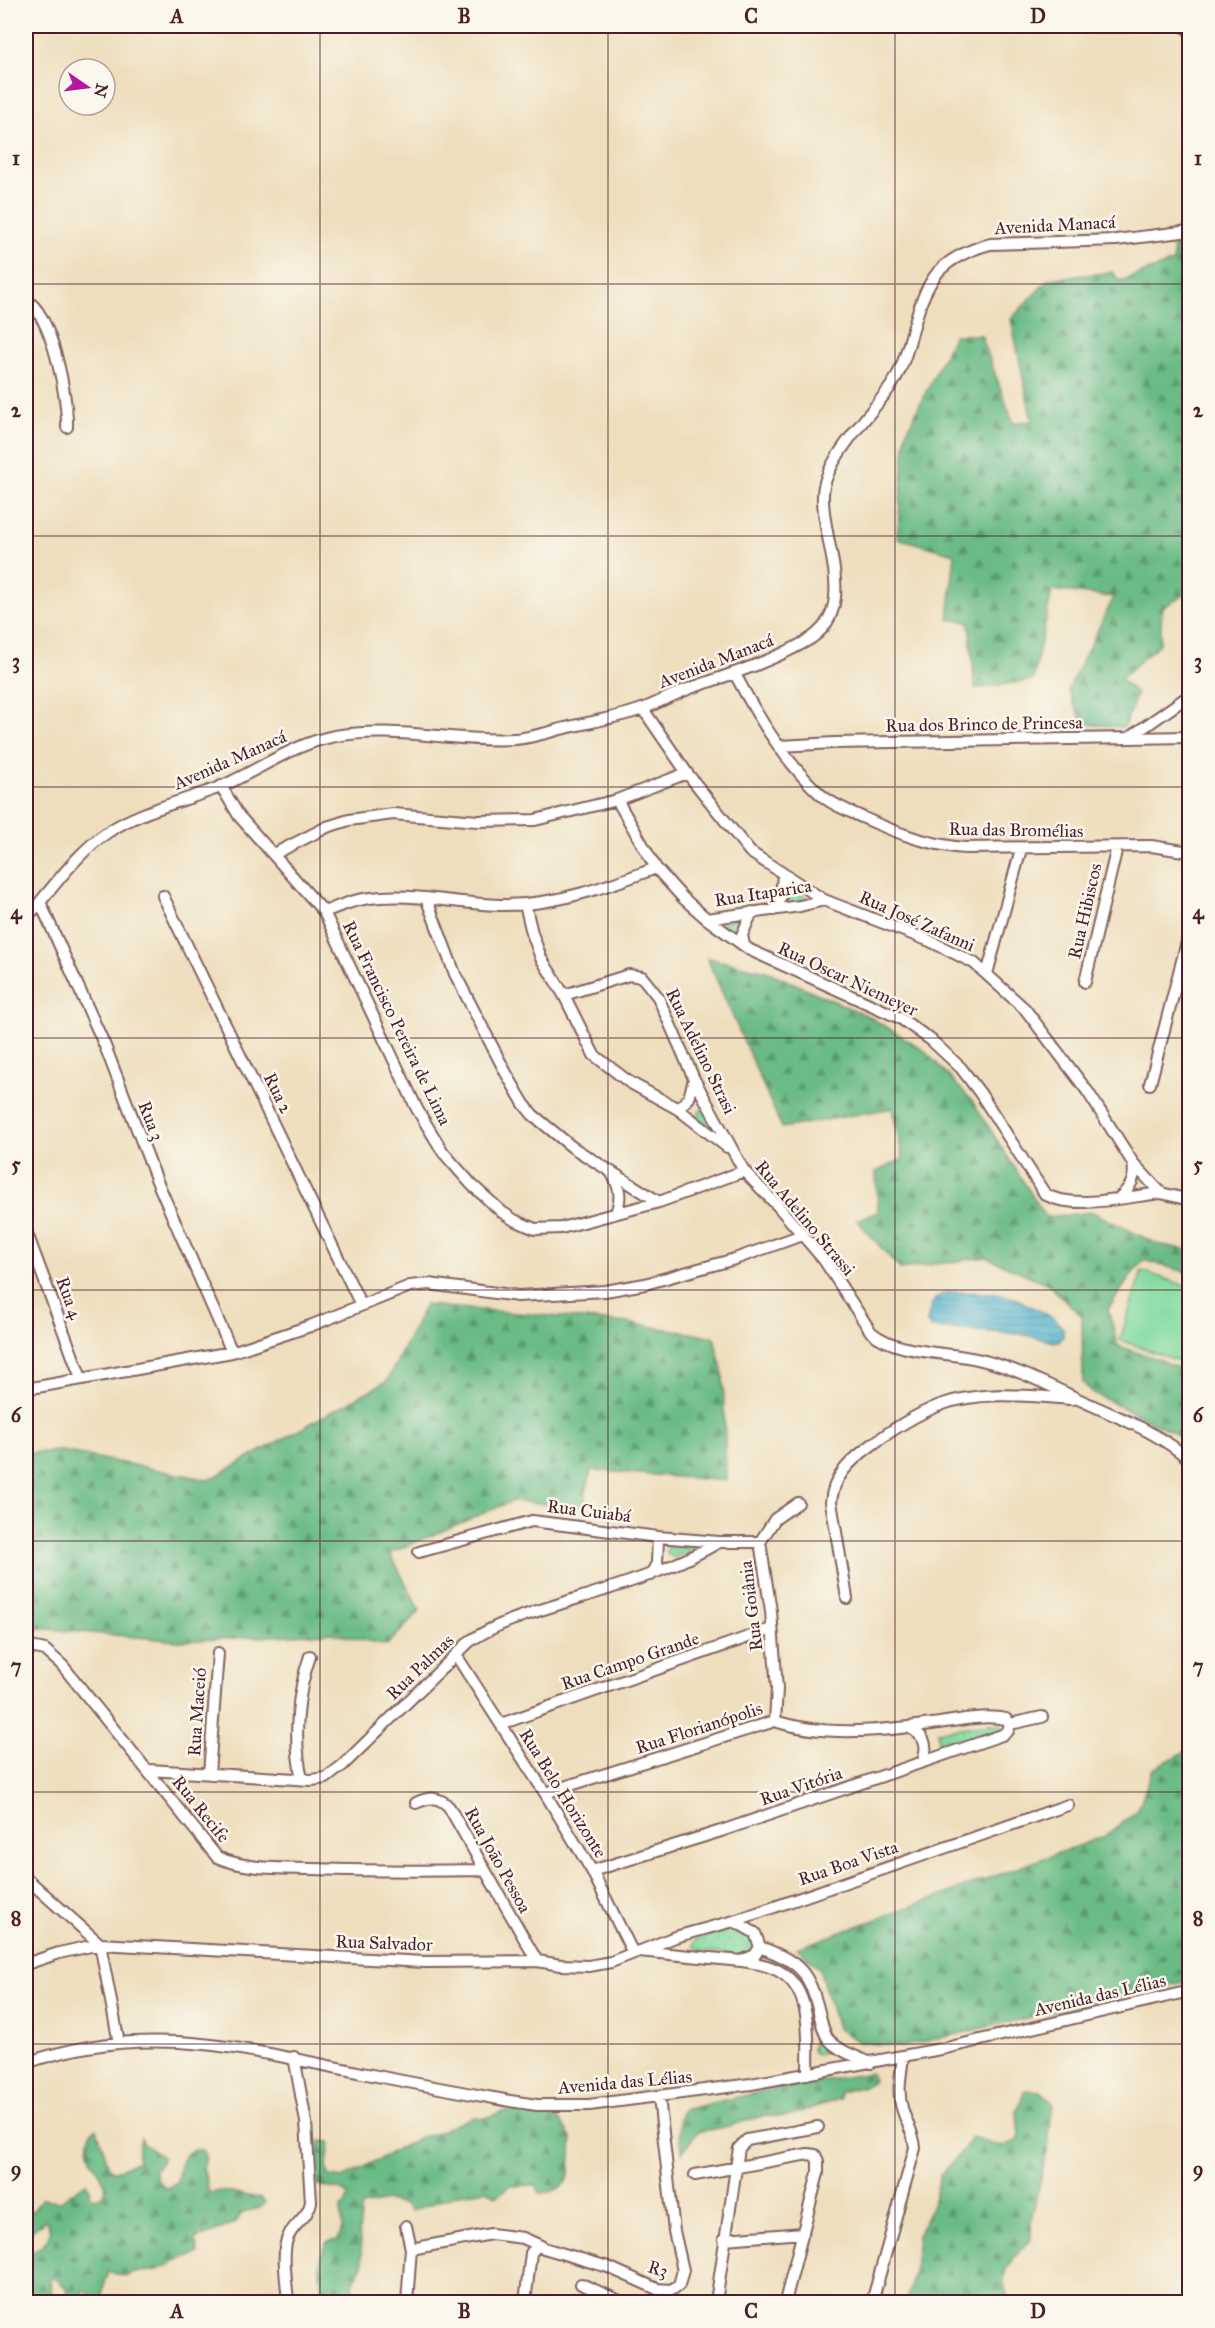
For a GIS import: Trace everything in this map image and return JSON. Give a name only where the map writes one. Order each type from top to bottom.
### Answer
[{"type":"street","points":[[1183,26],[1190,31]]},
{"type":"street","name":"Avenida Manacá","points":[[26,918],[89,846],[111,830],[221,786],[276,757],[308,744],[360,733],[410,732],[480,739],[517,739],[643,709],[685,690],[735,674],[810,640],[822,629],[834,608],[836,585],[822,496],[826,480],[844,447],[894,381],[906,354],[922,300],[941,268],[975,248],[990,244],[1116,240],[1190,231]]},
{"type":"street","points":[[26,300],[32,304],[42,318],[63,380],[68,409],[68,427]]},
{"type":"street","name":"Rua das Bromélias","points":[[735,674],[748,699],[808,782],[829,801],[885,827],[934,845],[965,848],[1151,846],[1190,852]]},
{"type":"street","points":[[1130,737],[1190,695]]},
{"type":"street","name":"Rua José Zafanni","points":[[643,709],[687,773],[750,852],[824,900],[958,954],[987,974],[1025,1009],[1088,1092],[1133,1163],[1161,1193]]},
{"type":"street","name":"Rua dos Brinco de Princesa","points":[[780,746],[1190,737]]},
{"type":"street","points":[[274,854],[327,827],[373,816],[408,815],[517,822],[617,800],[687,773]]},
{"type":"street","name":"Rua Francisco Pereira de Lima","points":[[221,786],[239,816],[324,912],[417,1109],[443,1152],[472,1185],[508,1216],[535,1229],[561,1228],[658,1202],[744,1171]]},
{"type":"street","name":"Rua Oscar Niemeyer","points":[[617,800],[656,867],[683,898],[707,919],[766,958],[891,1013],[931,1040],[961,1068],[980,1093],[1045,1194],[1056,1200],[1094,1202],[1161,1193]]},
{"type":"street","name":"Rua Hibiscos","points":[[1085,982],[1117,847]]},
{"type":"street","points":[[987,974],[1021,849]]},
{"type":"street","points":[[324,912],[364,899],[408,897],[503,905],[525,904],[608,886],[656,867]]},
{"type":"street","points":[[774,910],[781,896],[783,875]]},
{"type":"street","name":"Rua 2","points":[[163,896],[361,1305]]},
{"type":"street","points":[[426,898],[455,974],[506,1074],[533,1115],[572,1147],[658,1202]]},
{"type":"street","name":"Rua Itaparica","points":[[707,919],[774,910],[824,900]]},
{"type":"street","name":"Rua 3","points":[[40,902],[101,1036],[153,1171],[231,1352]]},
{"type":"street","points":[[525,904],[532,933],[542,958],[564,995],[594,1055],[629,1082],[678,1110],[731,1150]]},
{"type":"street","points":[[744,945],[742,935],[752,912]]},
{"type":"street","points":[[1150,1084],[1190,930]]},
{"type":"street","name":"Rua Adelino Strasi","points":[[564,995],[629,975],[642,977],[658,997],[694,1079],[731,1150]]},
{"type":"street","points":[[678,1110],[690,1098],[694,1079]]},
{"type":"street","name":"Rua Adelino Strassi","points":[[731,1150],[744,1171],[777,1205],[824,1260],[871,1332],[879,1339],[901,1347],[980,1359],[1042,1381],[1146,1430],[1190,1460]]},
{"type":"street","points":[[1120,1197],[1131,1184],[1134,1174],[1133,1163]]},
{"type":"street","points":[[611,1172],[620,1192],[620,1202],[616,1213]]},
{"type":"street","points":[[1161,1193],[1190,1200]]},
{"type":"street","name":"Rua 4","points":[[26,1231],[81,1378]]},
{"type":"street","points":[[26,1389],[231,1352],[310,1326],[403,1288],[418,1285],[518,1296],[626,1288],[735,1258],[802,1235]]},
{"type":"street","points":[[847,1598],[831,1502],[833,1487],[846,1467],[862,1453],[906,1423],[941,1405],[978,1397],[996,1396],[1079,1400]]},
{"type":"street","name":"Rua Goiânia","points":[[775,1721],[777,1689],[768,1588],[760,1542],[775,1519],[798,1503]]},
{"type":"street","name":"Rua Cuiabá","points":[[418,1552],[532,1521],[719,1542],[760,1542]]},
{"type":"street","points":[[651,1575],[657,1563],[658,1536]]},
{"type":"street","name":"Rua Palmas","points":[[149,1770],[319,1780],[333,1775],[479,1635],[505,1623],[651,1575],[700,1554],[719,1542]]},
{"type":"street","name":"Rua Campo Grande","points":[[501,1724],[771,1629]]},
{"type":"street","name":"Rua Recife","points":[[26,1646],[45,1650],[62,1665],[149,1770],[214,1854],[226,1860],[247,1865],[304,1869],[484,1870]]},
{"type":"street","name":"Rua Maceió","points":[[209,1774],[218,1653]]},
{"type":"street","name":"Rua Belo Horizonte","points":[[456,1655],[545,1793],[636,1952]]},
{"type":"street","points":[[302,1779],[298,1756],[301,1692],[310,1656]]},
{"type":"street","name":"Rua Florianópolis","points":[[545,1793],[775,1721],[796,1727],[825,1730],[908,1727],[985,1717],[998,1717],[1009,1723]]},
{"type":"street","points":[[1009,1723],[1042,1717]]},
{"type":"street","name":"Rua Vitória","points":[[591,1871],[721,1831],[1002,1735],[1008,1731],[1009,1723]]},
{"type":"street","points":[[908,1727],[918,1732],[924,1739],[926,1750],[923,1761]]},
{"type":"street","name":"Rua João Pessoa","points":[[416,1803],[435,1798],[445,1802],[537,1961]]},
{"type":"street","name":"Rua Boa Vista","points":[[636,1952],[1068,1805]]},
{"type":"street","points":[[26,1878],[100,1944],[119,2043]]},
{"type":"street","points":[[734,1920],[755,1933],[760,1947],[789,1959],[803,1971],[813,1989],[821,2020],[831,2042],[845,2052],[872,2063]]},
{"type":"street","points":[[686,1934],[685,1948],[689,1956]]},
{"type":"street","name":"Rua Salvador","points":[[26,1964],[59,1953],[100,1944],[424,1962],[537,1961],[589,1966],[611,1962],[636,1952],[741,1961],[774,1969],[795,1985],[805,2012],[808,2033],[808,2074]]},
{"type":"street","points":[[741,1961],[755,1955],[760,1947]]},
{"type":"street","name":"Avenida das Lélias","points":[[26,2063],[86,2046],[165,2040],[197,2042],[537,2104],[589,2105],[659,2097],[872,2063],[1190,1991]]},
{"type":"street","points":[[872,2302],[915,2148],[914,2135],[902,2108],[900,2080],[903,2057]]},
{"type":"street","points":[[288,2302],[286,2243],[291,2232],[307,2214],[311,2202],[306,2122],[294,2058]]},
{"type":"street","name":"R3","points":[[541,2246],[608,2267],[657,2289],[670,2290],[679,2285],[683,2270],[674,2231],[659,2097]]},
{"type":"street","points":[[716,2302],[739,2148],[747,2140],[818,2127]]},
{"type":"street","points":[[695,2175],[808,2154],[814,2155],[818,2162],[818,2173],[785,2302]]},
{"type":"street","points":[[406,2226],[411,2249],[407,2302]]},
{"type":"street","points":[[724,2239],[803,2233]]},
{"type":"street","points":[[411,2249],[491,2234],[523,2238],[541,2246]]},
{"type":"street","points":[[525,2302],[531,2253],[534,2247],[541,2246]]},
{"type":"street","points":[[581,2284],[622,2302]]},
{"type":"green space","points":[[1189,244],[1189,592],[1162,608],[1160,643],[1121,679],[1137,694],[1124,727],[1083,724],[1068,690],[1114,597],[1052,590],[1033,680],[975,689],[969,622],[948,619],[955,554],[897,538],[906,433],[954,335],[981,335],[1013,423],[1032,421],[1011,319],[1049,279],[1112,272],[1120,281],[1173,262],[1173,245]]},
{"type":"green space","points":[[788,889],[807,897],[808,901],[783,906],[785,892]]},
{"type":"green space","points":[[740,918],[742,920],[736,934],[722,926],[723,922]]},
{"type":"green space","points":[[707,958],[766,971],[868,1016],[924,1050],[972,1101],[1046,1217],[1092,1212],[1157,1244],[1189,1250],[1189,1273],[1144,1260],[1108,1309],[1118,1346],[1160,1360],[1189,1373],[1189,1446],[1173,1432],[1093,1393],[1083,1383],[1082,1316],[1048,1284],[986,1257],[900,1269],[857,1220],[878,1212],[876,1172],[903,1159],[892,1108],[782,1128]]},
{"type":"green space","points":[[707,1106],[720,1132],[698,1120],[699,1112]]},
{"type":"green space","points":[[1142,1271],[1189,1287],[1189,1365],[1120,1340]]},
{"type":"green space","points":[[425,1305],[628,1323],[714,1337],[723,1374],[726,1481],[591,1470],[583,1507],[512,1501],[390,1553],[420,1611],[387,1645],[331,1633],[179,1641],[26,1627],[26,1453],[61,1451],[209,1480],[387,1381]]},
{"type":"green space","points":[[672,1542],[704,1545],[674,1558],[667,1554],[668,1546]]},
{"type":"green space","points":[[990,1724],[1002,1725],[1005,1730],[942,1751],[939,1749],[938,1731]]},
{"type":"green space","points":[[1189,1750],[1189,1981],[901,2047],[859,2042],[837,2028],[819,1968],[797,1948],[1105,1836],[1138,1810],[1153,1768]]},
{"type":"green space","points":[[733,1927],[742,1929],[752,1937],[755,1950],[743,1956],[699,1951],[693,1946],[695,1940]]},
{"type":"green space","points":[[761,1954],[784,1963],[797,1972],[810,1993],[818,2037],[825,2049],[823,2053],[816,2055],[812,2050],[813,2019],[805,1993],[788,1972],[761,1957]]},
{"type":"green space","points":[[871,2073],[874,2080],[865,2086],[840,2092],[840,2099],[787,2116],[762,2116],[721,2128],[697,2132],[682,2153],[679,2121],[683,2110],[781,2087]]},
{"type":"green space","points":[[1025,2090],[1041,2091],[1053,2103],[1047,2152],[1031,2220],[1031,2239],[1011,2261],[1004,2275],[1005,2292],[1010,2302],[906,2302],[914,2273],[918,2236],[933,2204],[940,2176],[964,2149],[971,2137],[995,2146],[1005,2146],[1019,2139],[1017,2111]]},
{"type":"green space","points":[[504,2111],[540,2114],[560,2121],[572,2139],[570,2168],[560,2188],[540,2193],[536,2185],[511,2186],[496,2196],[487,2190],[458,2194],[411,2211],[405,2205],[387,2201],[362,2206],[359,2234],[363,2265],[352,2284],[356,2302],[324,2302],[320,2271],[321,2256],[327,2242],[338,2240],[342,2229],[341,2208],[349,2195],[317,2185],[313,2168],[320,2141],[330,2142],[327,2165],[329,2176],[344,2178],[420,2137],[431,2135],[473,2117],[486,2118]]},
{"type":"green space","points":[[97,2129],[109,2167],[114,2171],[138,2162],[137,2155],[141,2138],[144,2144],[163,2158],[154,2170],[158,2181],[166,2189],[177,2182],[181,2164],[186,2155],[195,2150],[202,2150],[206,2158],[203,2167],[209,2193],[221,2191],[262,2199],[265,2203],[259,2208],[242,2213],[235,2222],[213,2233],[196,2238],[194,2241],[198,2254],[154,2271],[134,2272],[126,2276],[109,2272],[103,2288],[102,2302],[91,2302],[90,2293],[82,2291],[84,2302],[69,2302],[65,2288],[54,2278],[50,2278],[52,2302],[26,2302],[26,2256],[46,2242],[50,2232],[45,2220],[32,2231],[26,2228],[26,2215],[36,2207],[41,2199],[60,2201],[86,2183],[90,2189],[90,2195],[95,2199],[102,2196],[105,2186],[89,2150],[91,2132]]},
{"type":"water","points":[[950,1292],[997,1293],[1017,1299],[1053,1318],[1063,1328],[1063,1337],[1054,1342],[1021,1334],[932,1328],[927,1323],[935,1299]]}]
